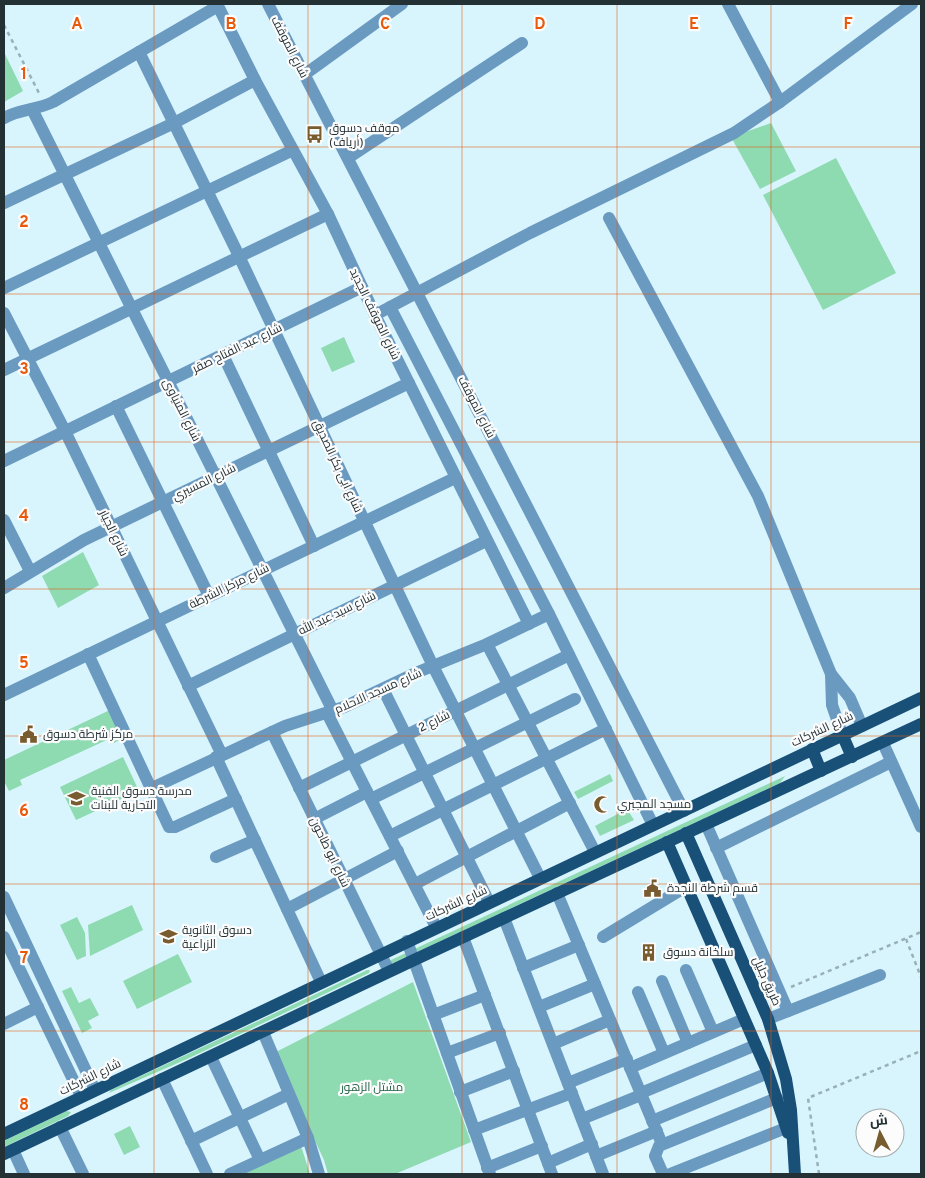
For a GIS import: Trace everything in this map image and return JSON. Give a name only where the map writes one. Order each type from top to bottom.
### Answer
[{"type":"main road","name":"شارع الشركات","points":[[4,1134],[921,698]]},
{"type":"main road","points":[[8,1152],[463,937],[921,724]]},
{"type":"main road","points":[[842,734],[852,757]]},
{"type":"main road","points":[[812,749],[821,772]]},
{"type":"main road","name":"طريق جليل","points":[[686,834],[768,1019],[786,1079],[791,1110],[795,1174]]},
{"type":"main road","name":"طريق جليل","points":[[667,842],[768,1073],[792,1148]]},
{"type":"main road","points":[[701,918],[720,909]]},
{"type":"street","name":"شارع الموقف","points":[[268,4],[684,811]]},
{"type":"street","points":[[304,75],[402,4]]},
{"type":"street","points":[[728,4],[780,102]]},
{"type":"street","points":[[375,315],[530,233],[734,133],[780,102],[912,4]]},
{"type":"street","points":[[4,118],[16,112],[46,106],[218,5]]},
{"type":"street","name":"شارع الموقف الجديد","points":[[218,5],[255,80],[328,214],[375,315],[528,624]]},
{"type":"street","points":[[348,158],[522,42]]},
{"type":"street","name":"شارع ابى بكر الصديق","points":[[139,52],[239,256],[433,666],[540,878]]},
{"type":"street","points":[[4,203],[174,123],[255,80]]},
{"type":"street","name":"شارع المنياوى","points":[[32,109],[216,476],[294,634],[352,762],[436,927]]},
{"type":"street","points":[[4,288],[98,241],[293,150]]},
{"type":"street","points":[[4,370],[328,214]]},
{"type":"street","points":[[610,218],[758,496],[831,674],[850,698],[862,726]]},
{"type":"street","name":"شارع عبد الفتاح صقر","points":[[4,461],[362,287]]},
{"type":"street","points":[[390,307],[549,614],[653,825]]},
{"type":"street","name":"شارع الجيار","points":[[4,313],[65,431],[188,686],[236,799],[321,982]]},
{"type":"street","points":[[223,355],[314,546]]},
{"type":"street","name":"شارع المسيري","points":[[4,588],[30,571],[111,526],[409,383]]},
{"type":"street","points":[[116,406],[208,596]]},
{"type":"street","name":"شارع مركز الشرطة","points":[[4,695],[455,478]]},
{"type":"street","points":[[4,520],[30,571]]},
{"type":"street","name":"شارع سيد عبد الله","points":[[188,686],[486,541]]},
{"type":"street","name":"شارع مسجد الاحلام","points":[[150,788],[298,720],[330,712],[487,644],[549,614]]},
{"type":"street","points":[[487,644],[595,852]]},
{"type":"street","points":[[88,654],[169,827],[172,828],[236,799]]},
{"type":"street","name":"شارع 2","points":[[299,788],[569,655]]},
{"type":"street","points":[[831,674],[832,705],[842,734]]},
{"type":"street","points":[[383,689],[489,902]]},
{"type":"street","points":[[314,819],[424,772],[575,699]]},
{"type":"street","points":[[390,836],[606,729]]},
{"type":"street","name":"شارع ابو طاحون","points":[[272,732],[389,972]]},
{"type":"street","points":[[882,743],[921,827]]},
{"type":"street","points":[[716,848],[891,762]]},
{"type":"street","points":[[415,884],[570,803]]},
{"type":"street","points":[[706,824],[788,1011]]},
{"type":"street","points":[[216,857],[255,840]]},
{"type":"street","points":[[287,909],[398,851]]},
{"type":"street","points":[[603,937],[687,886]]},
{"type":"street","points":[[557,893],[662,1144]]},
{"type":"street","points":[[4,897],[95,1090]]},
{"type":"street","points":[[504,918],[603,1174]]},
{"type":"street","points":[[463,937],[550,1169],[592,1144]]},
{"type":"street","points":[[4,939],[81,1096]]},
{"type":"street","points":[[407,941],[488,1171],[542,1146]]},
{"type":"street","points":[[524,968],[579,946]]},
{"type":"street","points":[[686,970],[713,1032]]},
{"type":"street","points":[[768,1019],[880,975]]},
{"type":"street","points":[[662,980],[688,1043]]},
{"type":"street","points":[[539,1007],[595,984]]},
{"type":"street","points":[[638,992],[664,1053]]},
{"type":"street","points":[[433,1015],[485,995]]},
{"type":"street","points":[[4,1024],[38,1007]]},
{"type":"street","points":[[474,1130],[528,1110],[570,1088],[628,1064],[664,1053],[744,1019]]},
{"type":"street","points":[[553,1044],[610,1020]]},
{"type":"street","points":[[262,1032],[308,1138],[319,1174]]},
{"type":"street","points":[[447,1053],[500,1033]]},
{"type":"street","points":[[582,1119],[756,1045]]},
{"type":"street","points":[[211,1057],[260,1160]]},
{"type":"street","points":[[460,1092],[514,1071]]},
{"type":"street","points":[[596,1156],[768,1073]]},
{"type":"street","points":[[162,1079],[207,1174]]},
{"type":"street","points":[[191,1141],[289,1094]]},
{"type":"street","points":[[663,1174],[655,1152],[662,1144],[777,1098]]},
{"type":"street","points":[[60,1127],[83,1174]]},
{"type":"street","points":[[670,1174],[786,1128]]},
{"type":"street","points":[[230,1174],[308,1138]]},
{"type":"street","points":[[8,1152],[24,1174]]},
{"type":"path","points":[[4,25],[46,106]]},
{"type":"path","points":[[780,992],[921,932]]},
{"type":"path","points":[[906,939],[921,977]]},
{"type":"path","points":[[819,1174],[808,1098],[921,1051]]},
{"type":"green space","points":[[4,52],[23,91],[4,102]]},
{"type":"green space","points":[[771,123],[796,171],[760,189],[731,137]]},
{"type":"green space","points":[[836,158],[896,273],[823,310],[763,195]]},
{"type":"green space","points":[[344,337],[355,362],[332,372],[321,348]]},
{"type":"green space","points":[[83,552],[99,585],[58,608],[42,576]]},
{"type":"green space","points":[[110,710],[124,738],[114,743],[111,738],[20,780],[22,785],[9,791],[4,781],[4,760]]},
{"type":"green space","points":[[123,757],[139,791],[76,820],[60,787]]},
{"type":"green space","points":[[610,774],[613,781],[578,799],[574,792]]},
{"type":"green space","points":[[785,776],[780,783],[391,964],[391,960]]},
{"type":"green space","points":[[627,809],[634,820],[600,836],[595,826]]},
{"type":"green space","points":[[132,905],[143,930],[90,956],[88,925]]},
{"type":"green space","points":[[77,917],[85,933],[86,956],[77,960],[60,925]]},
{"type":"green space","points":[[178,954],[192,982],[137,1009],[123,981]]},
{"type":"green space","points":[[370,970],[369,973],[187,1059],[109,1093],[111,1090]]},
{"type":"green space","name":"مشتل الزهور","points":[[413,982],[471,1142],[395,1174],[328,1174],[324,1160],[274,1053]]},
{"type":"green space","points":[[71,987],[79,1003],[90,998],[99,1015],[88,1021],[92,1028],[82,1033],[62,991]]},
{"type":"green space","points":[[66,1111],[71,1112],[68,1116],[4,1147],[4,1141]]},
{"type":"green space","points":[[130,1126],[140,1147],[124,1155],[114,1134]]},
{"type":"green space","points":[[301,1146],[310,1174],[241,1174]]},
{"type":"place","name":"موقف دسوق (أرياف)","points":[[315,135]]},
{"type":"place","name":"مركز شرطة دسوق","points":[[29,734]]},
{"type":"place","name":"مدرسة دسوق الفنية التجارية للبنات","points":[[77,798]]},
{"type":"place","name":"مسجد المجبري","points":[[603,804]]},
{"type":"place","name":"قسم شرطة النجدة","points":[[653,888]]},
{"type":"place","name":"دسوق الثانوية الزراعية","points":[[168,937]]},
{"type":"place","name":"سلخانة دسوق","points":[[649,952]]}]
